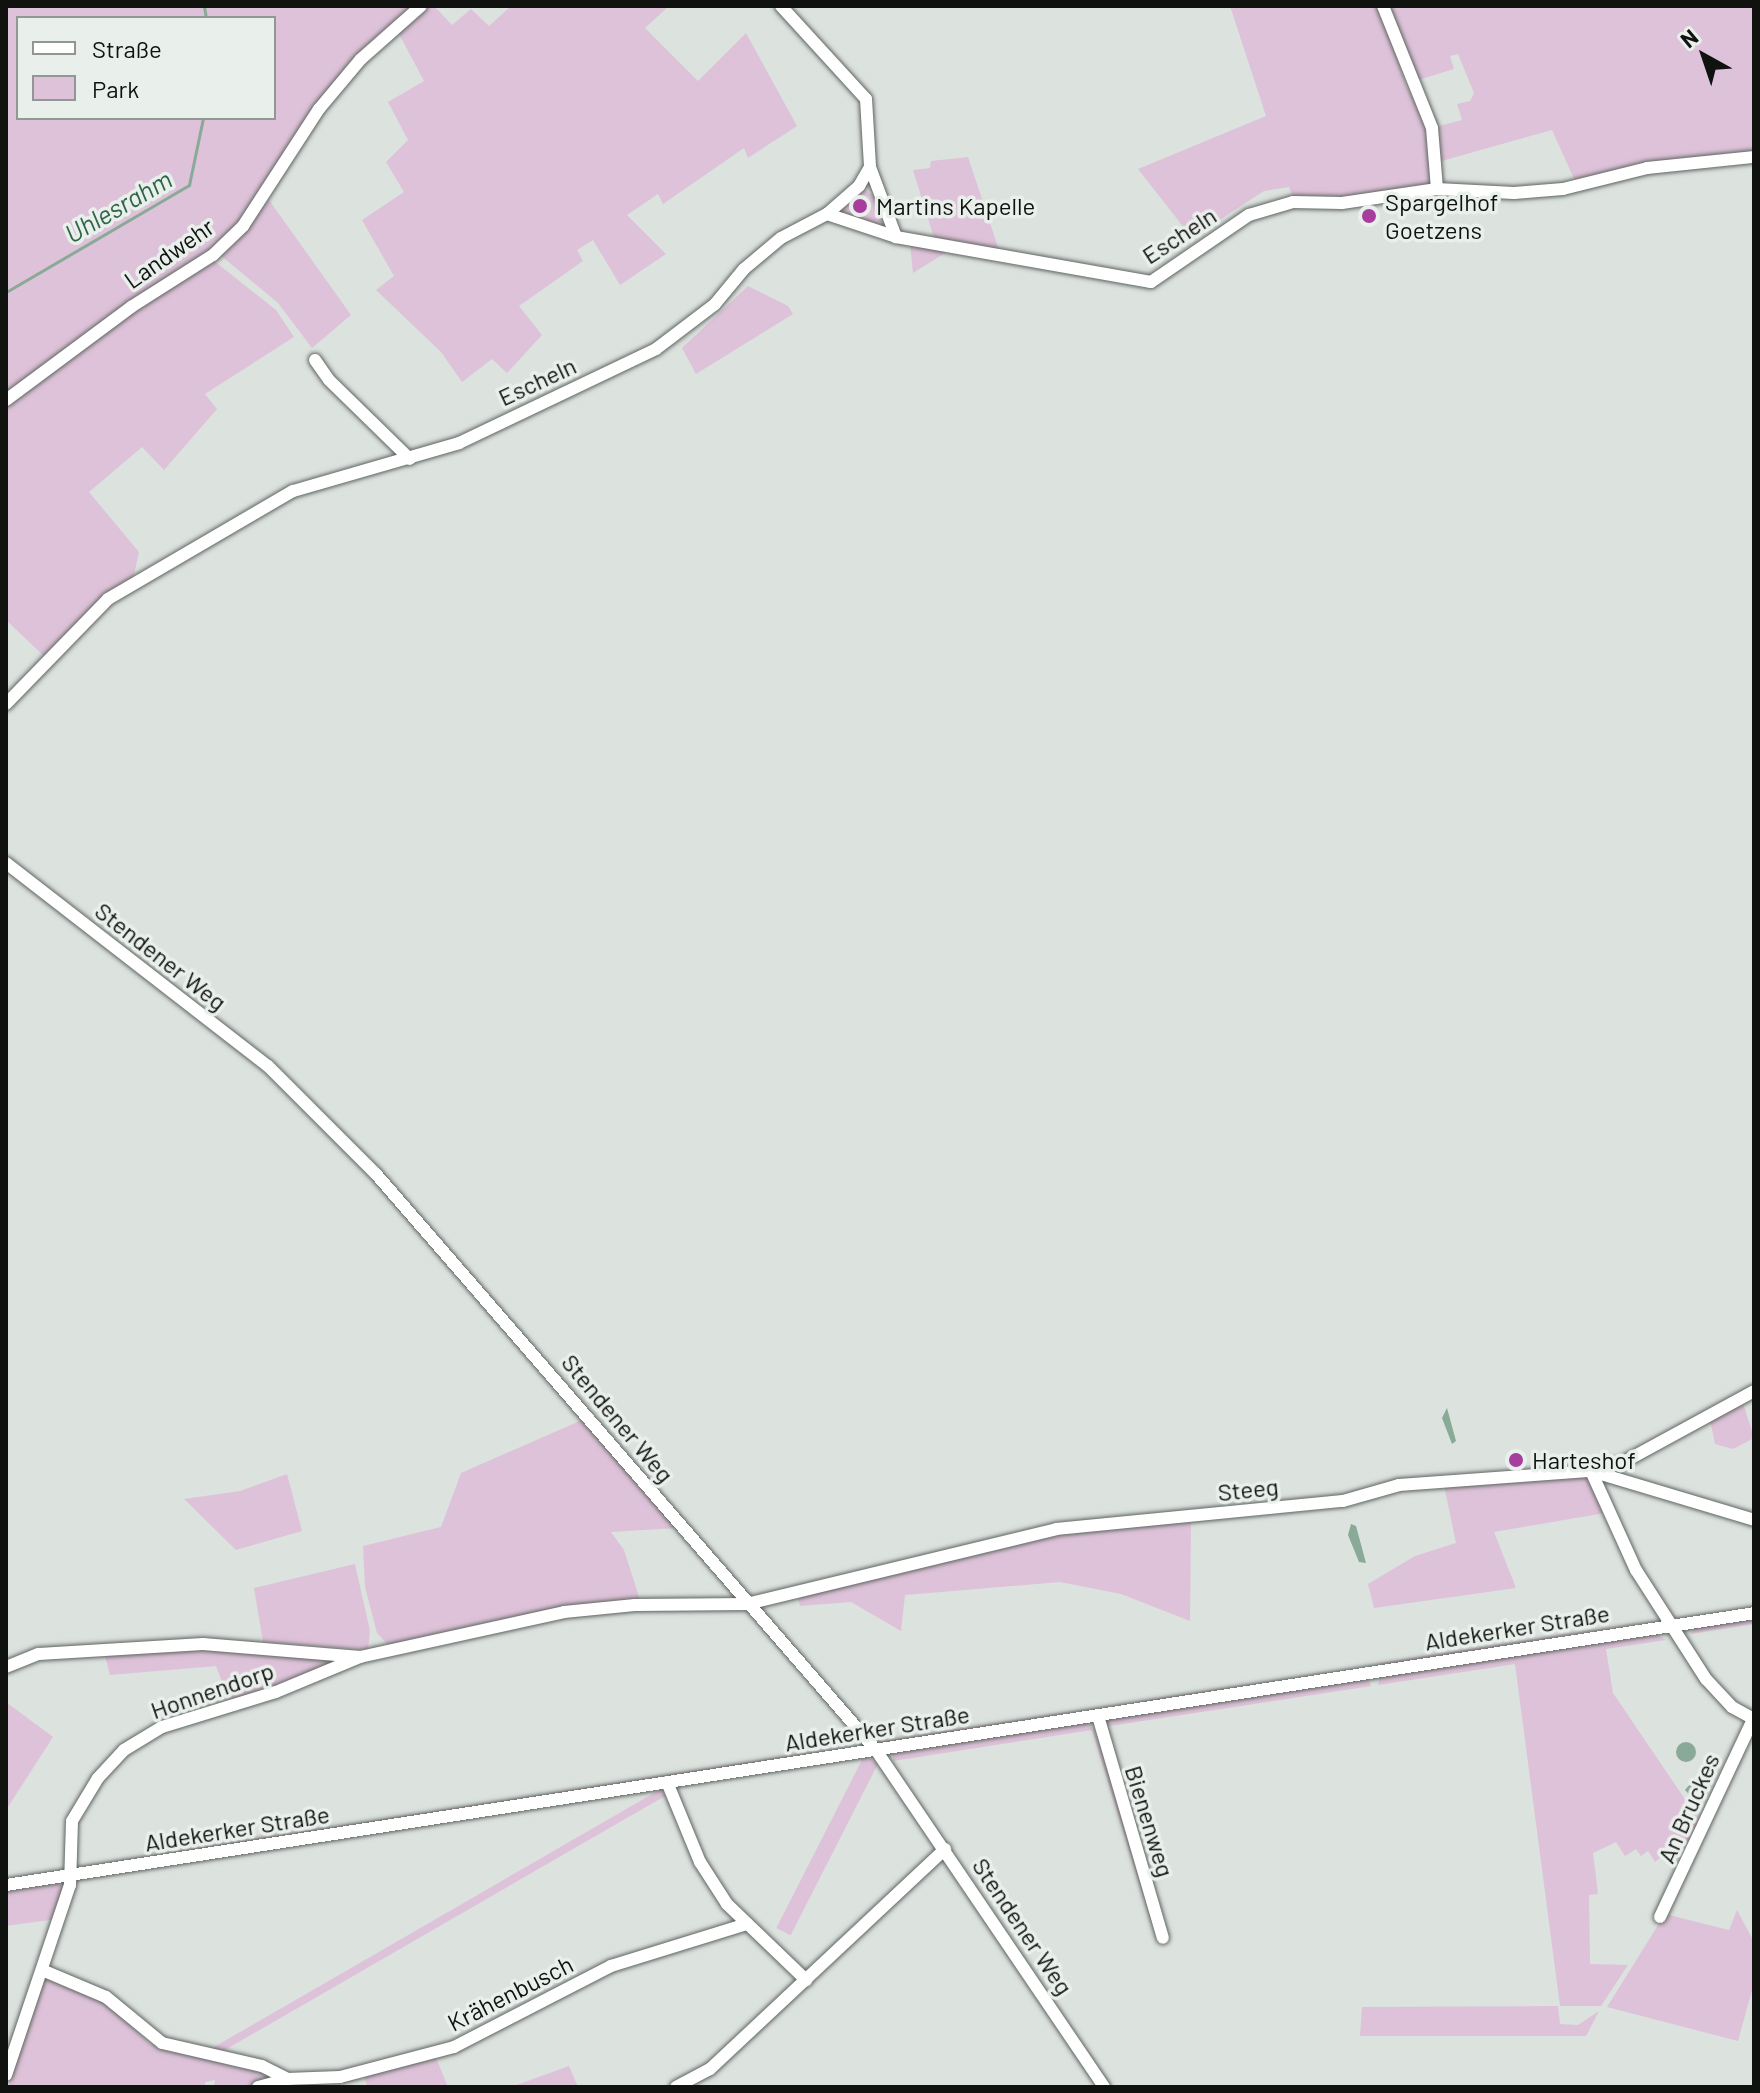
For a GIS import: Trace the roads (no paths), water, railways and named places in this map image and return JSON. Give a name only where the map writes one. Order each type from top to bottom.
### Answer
[{"type":"street","name":"Landwehr","points":[[6,400],[131,307],[213,255],[243,226],[319,109],[361,59],[421,6]]},
{"type":"street","points":[[781,6],[866,99],[870,167],[896,237]]},
{"type":"street","points":[[1383,6],[1432,128],[1437,189]]},
{"type":"street","name":"Escheln","points":[[827,214],[896,237],[1151,282],[1249,215],[1293,202],[1342,203],[1437,189],[1514,193],[1563,189],[1647,168],[1754,157]]},
{"type":"street","name":"Escheln","points":[[6,704],[108,599],[293,491],[459,443],[656,349],[715,304],[744,269],[781,238],[827,214],[859,186],[870,167]]},
{"type":"street","points":[[315,360],[329,380],[410,459]]},
{"type":"street","name":"Stendener Weg","points":[[6,863],[268,1066],[320,1114],[586,1412],[747,1604],[876,1750],[1104,2087]]},
{"type":"street","points":[[1754,1391],[1622,1463],[1591,1471],[1636,1570],[1712,1687],[1754,1718]]},
{"type":"street","name":"Steeg","points":[[747,1604],[1056,1529],[1343,1501],[1399,1485],[1591,1471],[1754,1520]]},
{"type":"street","name":"Honnendorp","points":[[69,1875],[76,1812],[98,1778],[131,1745],[162,1727],[276,1692],[360,1657],[564,1612],[635,1605],[747,1604]]},
{"type":"street","name":"Aldekerker Straße","points":[[6,1885],[1754,1613]]},
{"type":"street","name":"Honnendorp","points":[[6,1667],[53,1652],[203,1644],[360,1657]]},
{"type":"street","name":"Bienenweg","points":[[1098,1716],[1163,1938]]},
{"type":"street","name":"An Bruckes","points":[[1660,1917],[1754,1718]]},
{"type":"street","points":[[667,1782],[700,1862],[727,1904],[806,1980]]},
{"type":"street","points":[[676,2087],[710,2069],[945,1849]]},
{"type":"street","points":[[6,2075],[20,2022],[42,1970],[69,1875]]},
{"type":"street","name":"Krähenbusch","points":[[258,2087],[287,2079],[340,2077],[411,2062],[454,2047],[611,1966],[747,1924]]},
{"type":"street","name":"Krähenbusch","points":[[42,1970],[106,1997],[153,2039],[262,2066],[287,2079]]},
{"type":"waterway","name":"Uhlesrahm","points":[[204,6],[206,16]]},
{"type":"waterway","name":"Uhlesrahm","points":[[6,292],[189,185],[203,120]]},
{"type":"place","name":"Martins Kapelle","points":[[860,206]]},
{"type":"place","name":"Spargelhof Goetzens","points":[[1369,216]]},
{"type":"place","name":"Harteshof","points":[[1516,1460]]}]
